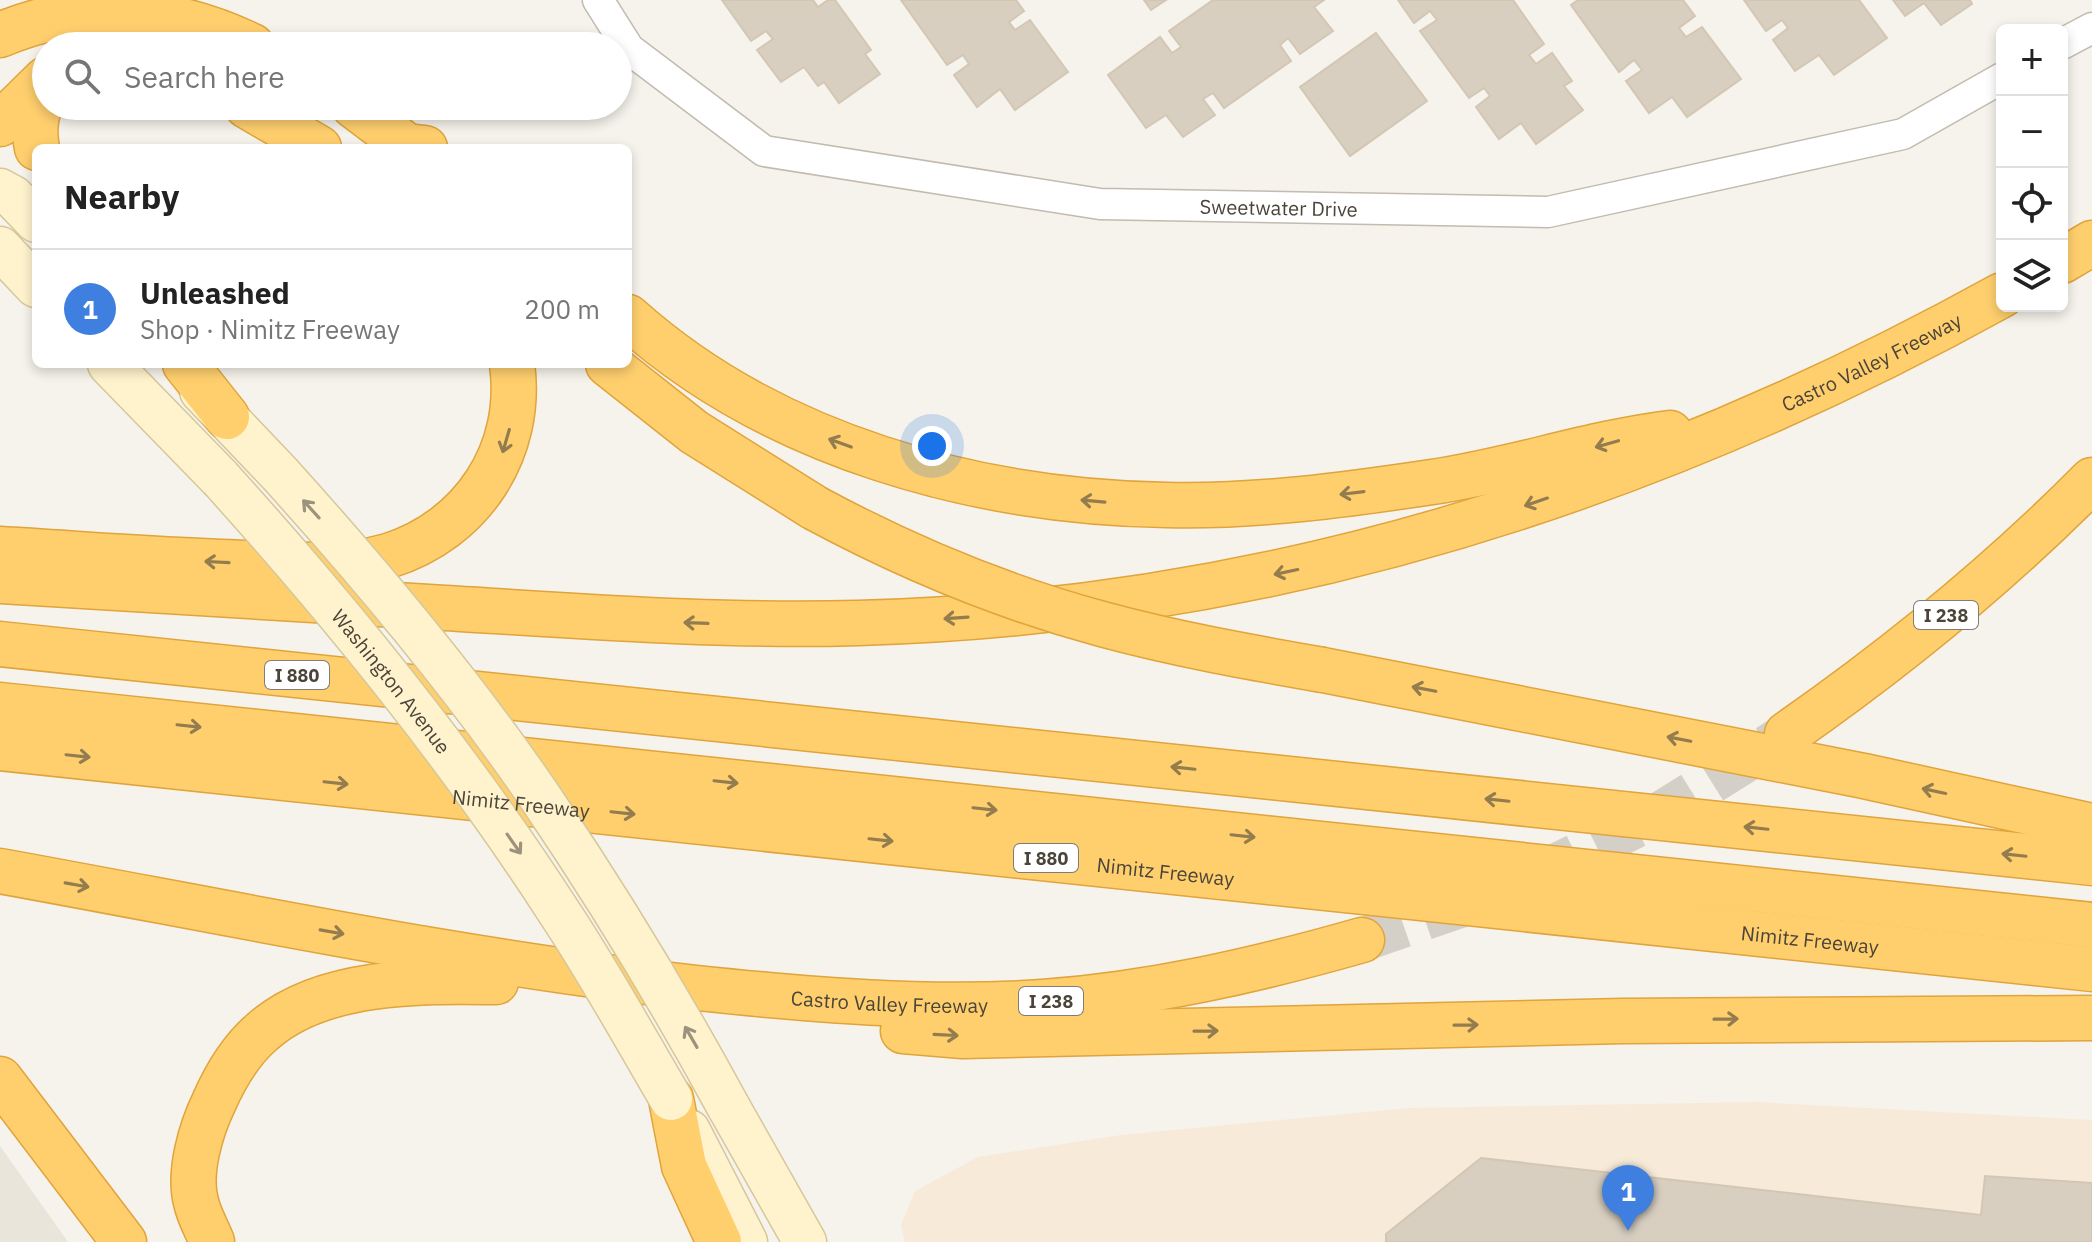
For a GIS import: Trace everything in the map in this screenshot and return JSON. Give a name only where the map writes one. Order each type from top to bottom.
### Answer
[{"type":"highway","points":[[0,35],[23,19],[47,9],[71,2],[106,0],[173,13],[218,32]]},
{"type":"highway","points":[[0,124],[32,93]]},
{"type":"highway","points":[[36,120],[37,144]]},
{"type":"highway","points":[[271,120],[312,144]]},
{"type":"highway","points":[[374,120],[410,144]]},
{"type":"highway","points":[[2068,257],[2092,243]]},
{"type":"highway","name":"Castro Valley Freeway","points":[[1740,425],[1891,354],[1996,298]]},
{"type":"highway","points":[[632,320],[725,389],[829,439],[939,475],[1090,501],[1205,505],[1320,497],[1485,473],[1625,439],[1740,425]]},
{"type":"highway","points":[[188,368],[227,417]]},
{"type":"highway","points":[[0,549],[289,565],[348,563],[404,550],[431,537],[457,519],[496,469],[507,440],[513,409],[512,368]]},
{"type":"highway","points":[[613,368],[694,432],[815,508],[933,566],[1061,612],[1174,641],[1789,761],[2092,826]]},
{"type":"highway","points":[[0,581],[704,623],[859,623],[1011,614],[1240,581],[1390,548],[1537,502],[1740,425]]},
{"type":"highway","name":"I 238","points":[[1787,734],[1880,667],[1953,609],[2092,480]]},
{"type":"highway","name":"I 880","points":[[0,644],[2092,863]]},
{"type":"highway","name":"I 880","points":[[0,705],[2092,925]]},
{"type":"highway","name":"Nimitz Freeway","points":[[0,748],[2092,969]]},
{"type":"highway","points":[[0,871],[439,952],[650,983]]},
{"type":"highway","name":"Castro Valley Freeway","points":[[650,983],[887,1004],[1043,1002],[1196,982],[1362,940]]},
{"type":"highway","points":[[212,1242],[195,1201],[196,1159],[204,1122],[234,1065],[262,1032],[293,1012],[325,998],[390,985],[463,982],[650,983]]},
{"type":"highway","points":[[733,991],[887,1029],[963,1036],[1623,1021],[2092,1018]]},
{"type":"highway","points":[[0,1079],[124,1242]]},
{"type":"highway","points":[[671,1099],[684,1166],[719,1242]]},
{"type":"main road","points":[[0,190],[13,197],[32,217]]},
{"type":"main road","points":[[0,248],[32,282]]},
{"type":"main road","name":"Washington Avenue","points":[[113,368],[220,478],[346,623],[476,790],[559,912],[671,1099],[746,1242]]},
{"type":"main road","points":[[179,368],[280,474],[412,627],[541,798],[658,981],[805,1242]]},
{"type":"street","name":"Sweetwater Drive","points":[[598,0],[618,32]]},
{"type":"street","points":[[2068,41],[2092,28]]},
{"type":"street","name":"Sweetwater Drive","points":[[632,51],[764,151],[1100,204],[1548,212],[1903,134],[1996,81]]},
{"type":"shaded area","points":[[1756,1102],[2092,1120],[2092,1242],[905,1242],[901,1225],[915,1191],[978,1157],[1121,1135],[1409,1108]]},
{"type":"shaded area","points":[[0,1146],[68,1242],[0,1242]]},
{"type":"building","points":[[722,0],[813,0],[818,7],[828,0],[835,0],[871,50],[865,54],[880,74],[839,103],[824,82],[818,86],[804,67],[781,82],[757,50],[773,39],[766,31],[751,41]]},
{"type":"building","points":[[901,0],[1016,0],[1024,11],[1009,22],[1015,30],[1030,20],[1068,72],[1015,110],[1000,89],[977,107],[954,75],[969,64],[963,55],[947,65]]},
{"type":"building","points":[[1144,0],[1166,0],[1151,10]]},
{"type":"building","points":[[1213,0],[1324,0],[1314,7],[1333,31],[1300,54],[1288,38],[1280,45],[1291,61],[1224,108],[1213,93],[1203,99],[1215,115],[1183,137],[1166,115],[1146,128],[1108,75],[1160,37],[1172,53],[1181,47],[1169,31]]},
{"type":"building","points":[[1398,0],[1513,0],[1544,44],[1529,55],[1536,64],[1552,53],[1572,81],[1564,86],[1583,110],[1536,144],[1521,123],[1499,139],[1476,107],[1490,96],[1484,88],[1469,98],[1420,31],[1437,20],[1430,11],[1414,23]]},
{"type":"building","points":[[1578,0],[1683,0],[1695,16],[1679,28],[1686,37],[1702,27],[1741,79],[1687,117],[1672,97],[1649,113],[1626,81],[1642,70],[1634,60],[1619,72],[1571,5]]},
{"type":"building","points":[[1744,0],[1859,0],[1887,38],[1834,75],[1819,55],[1795,71],[1773,40],[1788,28],[1782,20],[1766,31]]},
{"type":"building","points":[[1893,0],[1970,0],[1972,4],[1941,25],[1924,3],[1905,16]]},
{"type":"building","points":[[1376,33],[1427,101],[1350,156],[1300,87]]},
{"type":"building","points":[[1481,1158],[1981,1215],[1985,1176],[2092,1183],[2092,1242],[1386,1242],[1386,1234]]},
{"type":"tunnel","points":[[1537,875],[1660,814],[1780,739]]},
{"type":"tunnel","points":[[1362,940],[1477,900]]},
{"type":"place","name":"Unleashed","points":[[1628,1231]]}]
